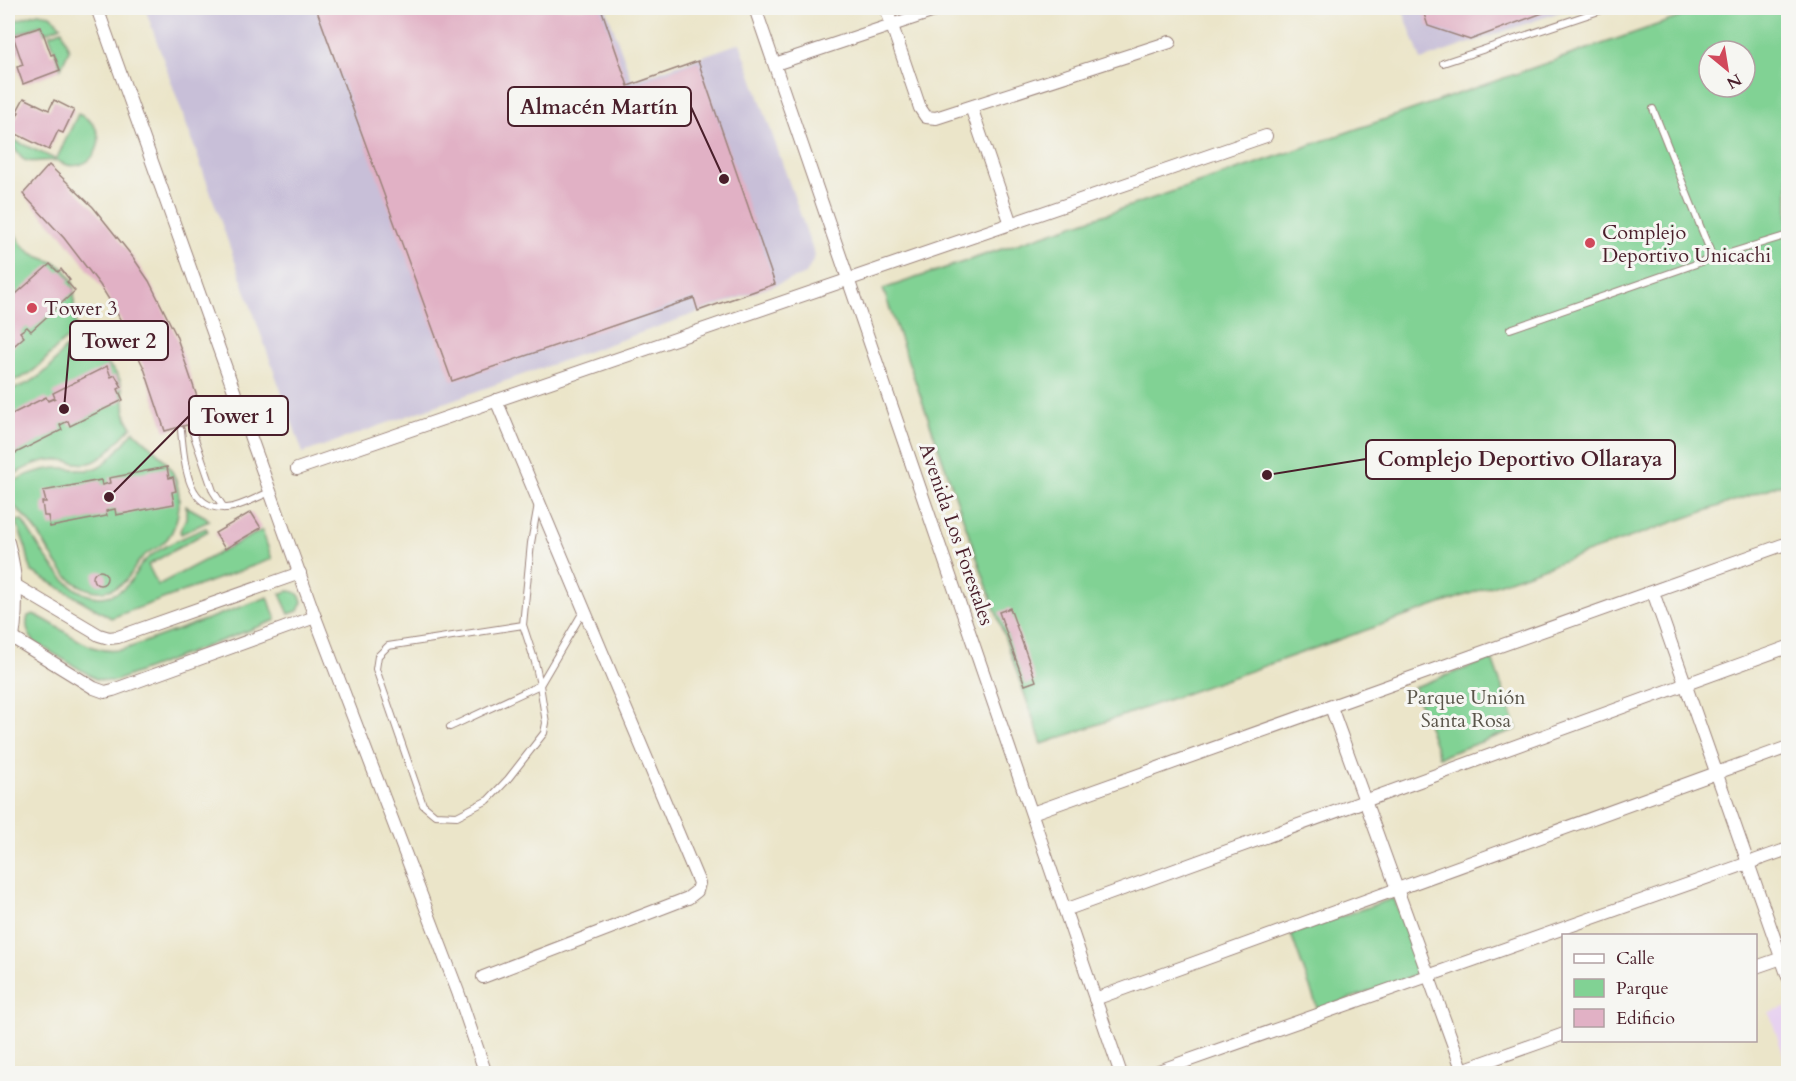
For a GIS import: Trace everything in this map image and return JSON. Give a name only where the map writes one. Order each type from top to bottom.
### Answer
[{"type":"street","points":[[98,8],[315,617],[458,992],[486,1074]]},
{"type":"street","name":"Avenida Los Forestales","points":[[755,8],[1121,1074]]},
{"type":"street","points":[[886,8],[920,108],[926,117],[936,118],[971,108],[1170,42]]},
{"type":"street","points":[[775,64],[943,8]]},
{"type":"street","points":[[971,108],[1011,224]]},
{"type":"street","points":[[297,469],[1266,136]]},
{"type":"street","points":[[483,977],[688,898],[697,891],[699,883],[496,400]]},
{"type":"street","points":[[8,542],[13,564],[15,621],[10,636],[94,688],[105,692],[315,617]]},
{"type":"street","points":[[1032,813],[1788,543]]},
{"type":"street","points":[[12,584],[99,635],[118,638],[300,573]]},
{"type":"street","points":[[1653,592],[1788,977]]},
{"type":"street","points":[[1065,910],[1788,647]]},
{"type":"street","points":[[1331,707],[1428,976],[1459,1072],[1562,1034]]},
{"type":"street","points":[[1095,999],[1788,747]]},
{"type":"street","points":[[1150,1074],[1788,849]]},
{"type":"street","points":[[1757,966],[1782,958]]},
{"type":"lane","points":[[1443,63],[1608,8]]},
{"type":"lane","points":[[1653,109],[1713,258]]},
{"type":"lane","points":[[1510,329],[1713,258],[1788,235]]},
{"type":"lane","points":[[191,427],[213,490],[224,508]]},
{"type":"lane","points":[[181,430],[185,465],[192,487],[204,503],[214,507],[230,508],[271,492]]},
{"type":"lane","points":[[523,625],[388,646],[378,656],[376,669],[423,805],[435,815],[457,816],[488,800],[544,733],[546,723],[540,685],[523,625],[531,543],[538,500]]},
{"type":"lane","points":[[450,727],[540,685],[584,609]]},
{"type":"shaded area","points":[[145,8],[606,8],[632,81],[740,43],[815,256],[806,274],[303,453]]},
{"type":"shaded area","points":[[1402,8],[1571,8],[1421,60]]},
{"type":"shaded area","points":[[1788,1006],[1788,1069],[1769,1012]]},
{"type":"green space","points":[[1706,8],[1788,8],[1788,482],[1042,744],[883,289],[1293,151]]},
{"type":"green space","points":[[38,13],[50,15],[61,26],[45,33],[41,25],[12,36],[17,51],[8,55],[8,23]]},
{"type":"green space","points":[[62,30],[69,50],[61,68],[49,35]]},
{"type":"green space","points":[[78,114],[90,121],[97,131],[99,141],[90,160],[80,165],[69,165],[56,160]]},
{"type":"green space","points":[[9,138],[55,159],[54,161],[27,161],[17,152]]},
{"type":"green space","points":[[9,210],[14,231],[25,248],[37,256],[58,264],[71,279],[74,289],[74,317],[79,332],[60,345],[29,374],[8,381],[8,218]]},
{"type":"green space","points":[[80,337],[88,349],[117,374],[123,390],[126,416],[132,427],[109,451],[93,462],[84,464],[60,460],[46,461],[34,464],[11,476],[8,474],[8,390],[28,383],[40,375],[51,366],[66,347]]},
{"type":"green space","points":[[134,431],[159,454],[174,475],[179,500],[175,524],[167,538],[142,557],[126,580],[116,588],[104,591],[91,590],[75,583],[61,569],[33,526],[8,499],[8,490],[17,480],[40,471],[62,468],[89,470],[98,467],[113,456]]},
{"type":"green space","points":[[186,506],[209,521],[181,534],[180,531],[186,518]]},
{"type":"green space","points":[[22,520],[39,548],[62,577],[76,589],[90,596],[106,596],[123,589],[149,557],[169,544],[206,528],[208,531],[148,565],[158,585],[262,530],[272,559],[111,618],[31,571],[26,548],[16,521]]},
{"type":"green space","points":[[288,591],[297,594],[302,602],[298,611],[289,614],[280,594]]},
{"type":"green space","points":[[268,597],[276,620],[115,681],[96,679],[36,643],[27,627],[28,616],[33,614],[90,646],[114,651],[128,648]]},
{"type":"green space","name":"Parque Unión Santa Rosa","points":[[1492,659],[1517,729],[1439,757],[1414,687]]},
{"type":"green space","points":[[1394,898],[1421,973],[1318,1010],[1291,934]]},
{"type":"building","points":[[316,8],[601,8],[628,86],[698,61],[775,284],[698,311],[694,298],[452,381]]},
{"type":"building","points":[[1422,8],[1556,8],[1470,40],[1428,26]]},
{"type":"building","points":[[41,27],[51,55],[54,54],[60,70],[23,84],[17,67],[23,65],[13,36]]},
{"type":"building","points":[[24,98],[49,110],[54,100],[74,110],[63,133],[58,131],[49,150],[10,131]]},
{"type":"building","points":[[49,165],[93,207],[149,281],[176,335],[205,420],[165,431],[144,368],[115,309],[100,285],[64,238],[23,194]]},
{"type":"building","name":"Tower 3","points":[[50,264],[58,272],[61,269],[70,280],[67,282],[75,291],[31,331],[27,327],[20,332],[24,337],[8,351],[8,301]]},
{"type":"building","points":[[107,366],[111,377],[115,375],[122,387],[118,389],[123,400],[70,426],[68,421],[60,425],[62,430],[10,456],[8,416],[46,397],[48,401],[55,398],[53,393]]},
{"type":"building","points":[[167,467],[169,478],[173,477],[176,491],[172,492],[174,504],[116,515],[115,509],[106,511],[107,516],[50,527],[48,516],[44,516],[42,502],[46,502],[43,491],[101,480],[102,485],[110,483],[109,478]]},
{"type":"building","points":[[251,512],[261,528],[225,549],[215,533]]},
{"type":"building","points":[[97,571],[103,571],[107,578],[103,585],[97,585],[93,581],[93,575]]},
{"type":"building","points":[[1010,608],[1036,681],[1025,685],[999,612]]},
{"type":"place","name":"Almacén Martín","points":[[724,179]]},
{"type":"place","name":"Complejo Deportivo Unicachi","points":[[1590,243]]},
{"type":"place","name":"Tower 3","points":[[32,308]]},
{"type":"place","name":"Tower 2","points":[[64,409]]},
{"type":"place","name":"Complejo Deportivo Ollaraya","points":[[1267,475]]},
{"type":"place","name":"Tower 1","points":[[109,497]]}]
